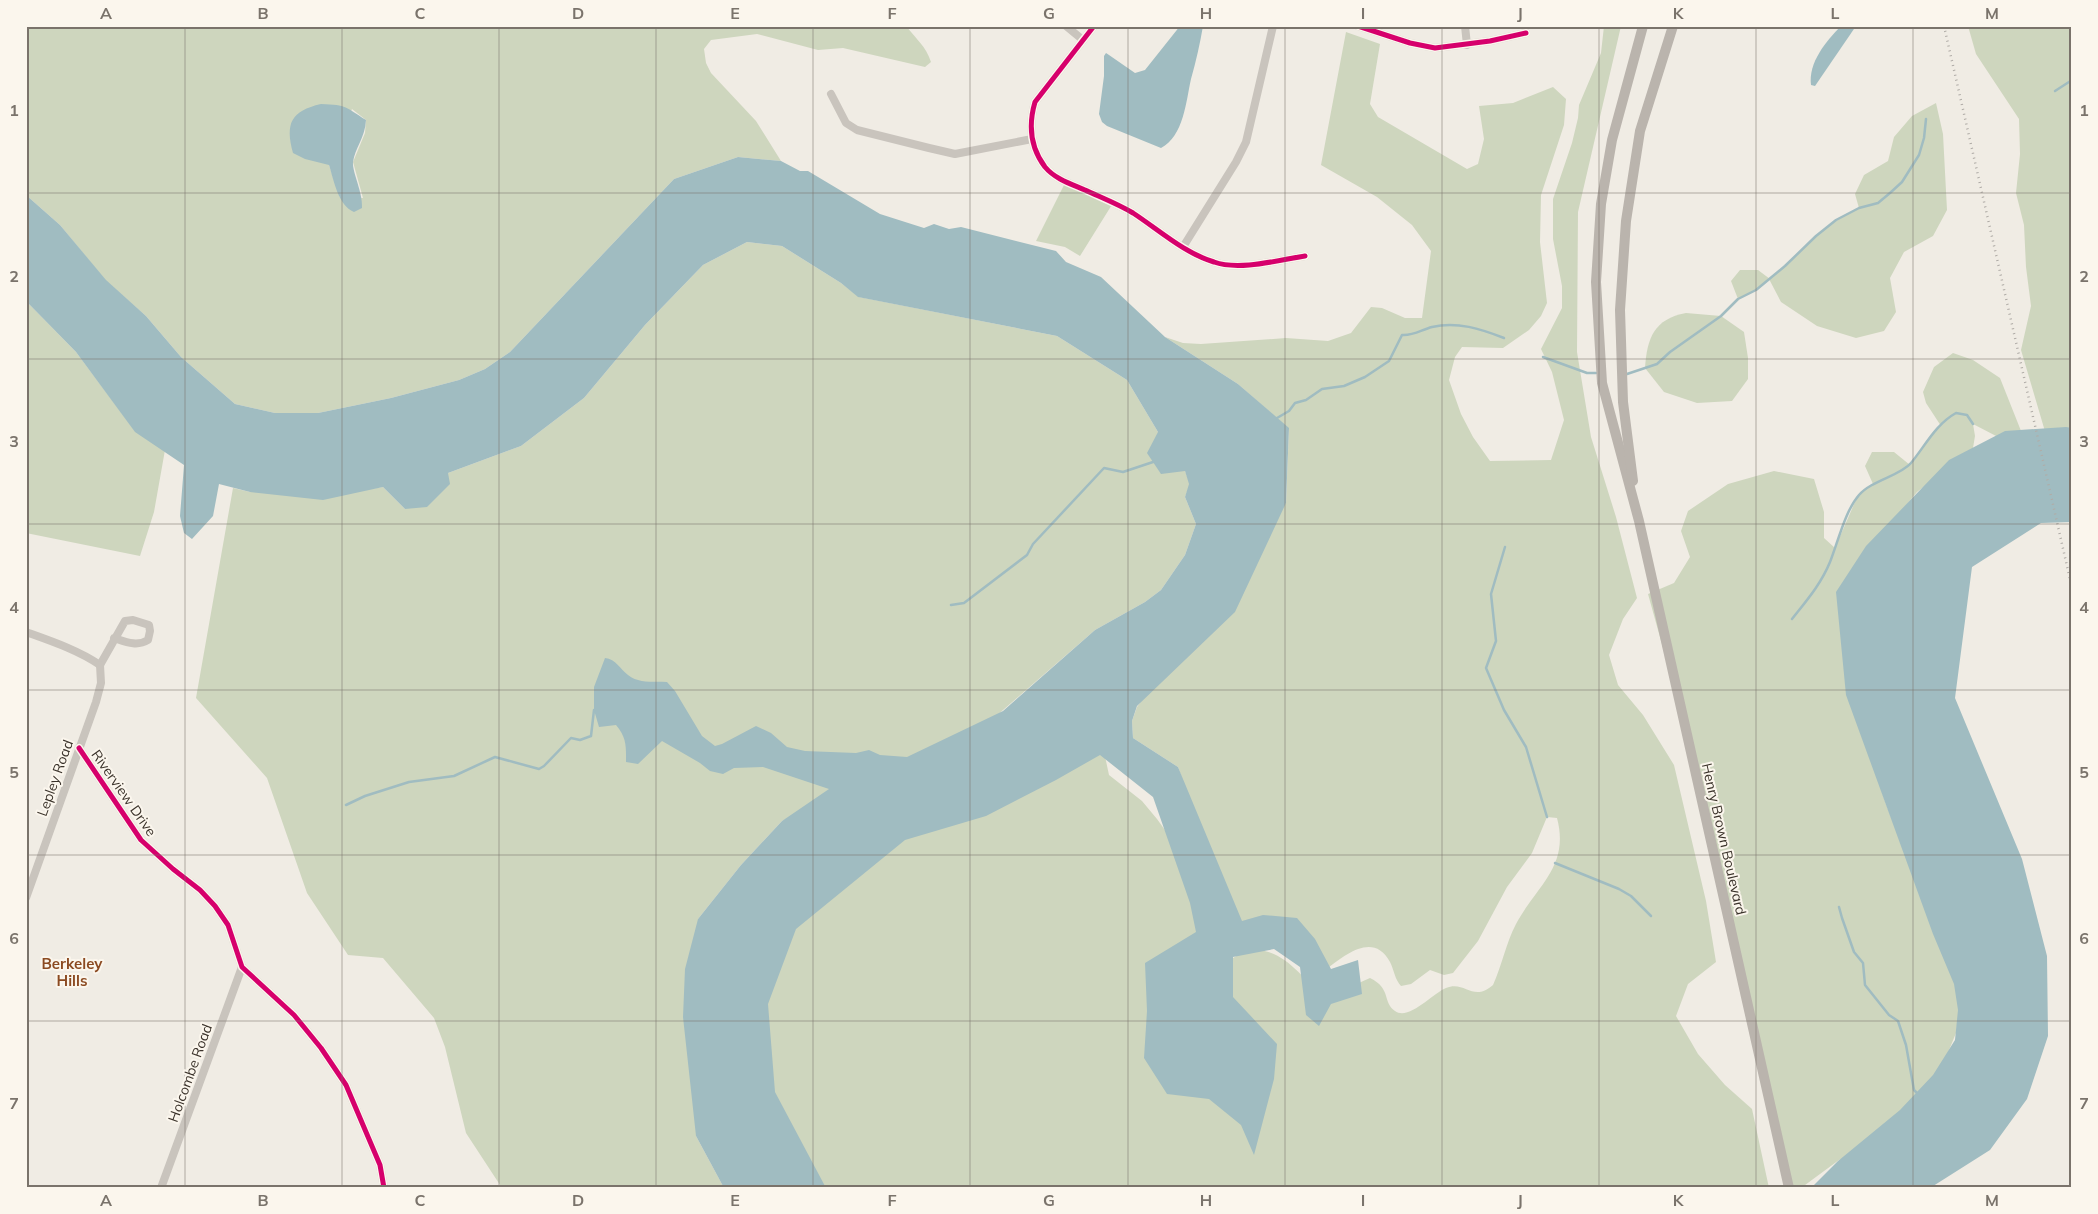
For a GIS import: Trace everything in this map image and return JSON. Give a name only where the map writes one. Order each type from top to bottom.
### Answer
[{"type":"main road","name":"Henry Brown Boulevard","points":[[1643,26],[1612,140],[1601,204],[1596,282],[1602,383],[1639,521],[1789,1188]]},
{"type":"main road","name":"Henry Brown Boulevard","points":[[1639,521],[1623,402],[1620,310],[1626,222],[1640,131],[1673,26]]},
{"type":"street","points":[[1066,26],[1083,40]]},
{"type":"street","points":[[1094,26],[1035,102],[1030,118],[1032,139],[1035,151],[1046,168],[1058,178],[1130,212],[1183,247],[1215,263],[1233,266],[1305,256]]},
{"type":"street","points":[[1183,247],[1236,162],[1246,142],[1273,26]]},
{"type":"street","points":[[1358,26],[1410,43],[1435,48],[1526,33]]},
{"type":"street","points":[[1465,26],[1467,44]]},
{"type":"street","points":[[831,94],[846,123],[858,130],[928,148],[955,154],[1032,139]]},
{"type":"street","points":[[26,632],[75,651],[100,665],[114,638],[125,622],[134,620],[149,625],[148,640],[143,644],[129,643],[114,638]]},
{"type":"street","name":"Lepley Road","points":[[26,898],[101,683],[100,665]]},
{"type":"street","name":"Riverview Drive","points":[[79,748],[141,840],[200,890],[215,906],[228,925],[242,967],[294,1015],[321,1048],[346,1085],[380,1165],[384,1188]]},
{"type":"street","name":"Holcombe Road","points":[[161,1188],[242,967]]},
{"type":"green space","points":[[26,26],[906,26],[924,47],[931,62],[925,67],[843,48],[818,50],[757,34],[711,40],[704,49],[706,63],[711,73],[756,121],[781,161],[738,157],[674,179],[510,352],[485,369],[459,380],[391,398],[318,413],[275,413],[235,404],[181,357],[146,316],[106,281],[60,225],[26,195]],"holes":[[[352,109],[366,120],[365,133],[353,162],[363,198],[340,197],[329,165]]]},
{"type":"green space","points":[[1604,26],[1621,26],[1578,212],[1577,352],[1591,437],[1616,517],[1637,598],[1623,619],[1609,655],[1618,685],[1643,715],[1674,765],[1706,901],[1716,962],[1688,984],[1676,1016],[1698,1054],[1725,1085],[1752,1109],[1769,1188],[794,1188],[745,996],[780,893],[1103,747],[1109,775],[1142,801],[1175,844],[1229,961],[1243,953],[1257,950],[1270,952],[1282,958],[1293,967],[1323,999],[1370,978],[1377,982],[1384,991],[1391,1007],[1401,1013],[1414,1009],[1446,988],[1453,986],[1480,992],[1493,985],[1516,924],[1555,863],[1559,850],[1560,835],[1557,818],[1547,817],[1532,853],[1507,887],[1478,941],[1453,973],[1444,975],[1430,970],[1411,984],[1401,986],[1390,962],[1376,948],[1360,948],[1328,968],[1235,928],[1178,767],[1133,738],[1132,721],[1137,707],[1286,503],[1289,429],[1238,384],[1165,337],[1183,343],[1201,344],[1286,338],[1328,341],[1351,333],[1371,307],[1382,308],[1405,318],[1422,318],[1431,251],[1412,225],[1377,197],[1321,165],[1346,32],[1380,44],[1370,104],[1378,117],[1467,169],[1478,164],[1484,139],[1479,106],[1513,103],[1553,87],[1566,99],[1564,125],[1541,195],[1540,242],[1547,303],[1541,316],[1529,330],[1503,348],[1462,347],[1455,357],[1449,380],[1461,414],[1473,437],[1490,461],[1551,460],[1564,420],[1552,372],[1541,349],[1562,308],[1562,286],[1553,239],[1553,199],[1572,143],[1579,105],[1601,53]]},
{"type":"green space","points":[[1968,26],[2072,26],[2072,449],[2049,445],[2021,350],[2031,306],[2026,267],[2024,225],[2016,193],[2020,154],[2019,119],[1976,54]]},
{"type":"green space","points":[[1936,103],[1943,134],[1947,210],[1933,236],[1904,252],[1890,278],[1896,312],[1884,331],[1856,338],[1817,326],[1781,302],[1769,279],[1756,290],[1738,299],[1731,281],[1740,270],[1758,270],[1770,279],[1821,232],[1837,220],[1859,208],[1855,194],[1864,175],[1888,161],[1894,137],[1912,116]]},
{"type":"green space","points":[[1066,181],[1113,203],[1080,256],[1065,247],[1036,241]]},
{"type":"green space","points":[[747,242],[782,246],[841,283],[859,297],[1057,336],[1127,380],[1158,432],[1185,471],[1190,484],[1185,497],[1196,524],[1185,555],[1161,590],[1145,602],[1095,630],[988,723],[782,821],[741,865],[698,919],[696,1136],[724,1188],[502,1188],[466,1133],[445,1047],[434,1018],[383,958],[348,955],[307,893],[267,778],[196,698],[233,488],[250,492],[370,489],[383,487],[405,509],[448,473],[521,446],[584,398],[645,325],[703,265]]},
{"type":"green space","points":[[26,301],[76,352],[135,431],[165,450],[154,512],[140,556],[26,533]]},
{"type":"green space","points":[[1686,313],[1721,316],[1744,332],[1748,358],[1748,379],[1732,401],[1697,403],[1664,392],[1645,368],[1650,339],[1659,325],[1675,316]]},
{"type":"green space","points":[[1953,353],[1973,360],[2000,378],[2027,446],[1998,437],[1973,424],[1975,436],[1973,448],[1917,492],[1888,527],[1871,760],[1957,988],[1959,1012],[1956,1033],[1938,1077],[1858,1151],[1839,1160],[1801,1188],[1788,1188],[1673,684],[1648,594],[1674,583],[1690,557],[1681,531],[1688,511],[1728,484],[1774,471],[1814,479],[1824,512],[1824,538],[1835,548],[1858,495],[1873,484],[1865,466],[1872,452],[1894,452],[1910,465],[1933,432],[1941,426],[1926,403],[1923,392],[1934,367]]},
{"type":"water","points":[[1180,26],[1203,26],[1183,117],[1175,135],[1161,148],[1107,126],[1102,122],[1099,114],[1104,76],[1104,56],[1106,53],[1135,73],[1145,70]]},
{"type":"water","points":[[1841,26],[1856,26],[1815,86],[1811,85],[1812,69],[1819,53]]},
{"type":"water","points":[[321,104],[346,108],[366,120],[364,132],[353,162],[362,202],[362,208],[354,212],[340,198],[329,165],[305,159],[293,153],[290,126],[293,120],[303,110]]},
{"type":"water","points":[[738,157],[781,161],[800,171],[808,171],[880,214],[924,228],[934,224],[949,229],[961,227],[1056,251],[1066,262],[1101,277],[1165,337],[1238,384],[1289,428],[1286,503],[1235,612],[1137,706],[1132,721],[1133,738],[1178,767],[1242,921],[1263,915],[1297,918],[1315,939],[1331,969],[1358,960],[1362,994],[1331,1004],[1319,1026],[1306,1015],[1300,967],[1274,949],[1233,957],[1233,997],[1277,1044],[1274,1079],[1254,1155],[1241,1125],[1209,1099],[1167,1094],[1144,1058],[1147,1011],[1145,963],[1196,932],[1190,903],[1153,797],[1100,755],[986,816],[905,840],[796,929],[768,1004],[775,1092],[826,1188],[724,1188],[696,1136],[683,1017],[685,969],[698,919],[741,865],[782,821],[829,789],[763,767],[734,768],[723,774],[710,771],[662,741],[638,764],[626,762],[625,743],[620,730],[616,725],[599,727],[594,710],[594,687],[605,658],[612,660],[628,675],[637,680],[667,682],[675,691],[702,736],[715,746],[756,726],[771,733],[787,747],[805,751],[856,753],[869,750],[880,755],[907,757],[1003,711],[1095,630],[1145,602],[1161,590],[1185,555],[1196,524],[1185,497],[1189,484],[1185,471],[1161,474],[1147,453],[1158,432],[1127,380],[1057,336],[858,297],[841,283],[782,246],[747,242],[703,265],[645,325],[584,398],[521,446],[448,473],[450,484],[427,507],[405,509],[383,487],[323,500],[250,492],[219,484],[213,516],[192,539],[184,533],[180,516],[184,465],[135,432],[76,352],[26,301],[26,195],[60,225],[106,280],[146,316],[181,357],[235,404],[275,413],[318,413],[391,398],[459,380],[485,369],[510,352],[674,179]]},
{"type":"water","points":[[2072,428],[2072,522],[2041,523],[1972,567],[1955,698],[2022,859],[2047,956],[2048,1036],[2027,1099],[1990,1150],[1930,1188],[1811,1188],[1838,1161],[1900,1110],[1933,1075],[1955,1040],[1958,1010],[1954,984],[1933,934],[1846,695],[1836,592],[1866,546],[1949,460],[2005,431]]},
{"type":"waterway","points":[[2055,91],[2072,80]]},
{"type":"waterway","points":[[1627,374],[1657,364],[1670,352],[1721,316],[1738,299],[1756,290],[1836,220],[1859,208],[1878,203],[1890,193],[1902,182],[1919,155],[1924,138],[1926,119]]},
{"type":"waterway","points":[[1277,418],[1289,411],[1295,403],[1306,400],[1322,389],[1344,386],[1365,377],[1389,361],[1402,335],[1413,334],[1441,325],[1460,325],[1504,338]]},
{"type":"waterway","points":[[1543,357],[1587,373],[1596,373]]},
{"type":"waterway","points":[[1792,619],[1822,578],[1850,509],[1859,495],[1911,463],[1942,423],[1956,413],[1967,415],[1973,424]]},
{"type":"waterway","points":[[951,605],[964,603],[1027,555],[1033,544],[1104,468],[1123,472],[1153,462]]},
{"type":"waterway","points":[[1505,547],[1491,594],[1496,641],[1486,668],[1504,710],[1526,747],[1547,817]]},
{"type":"waterway","points":[[346,805],[365,796],[409,782],[454,776],[495,757],[539,769],[571,738],[580,740],[591,736],[594,710]]},
{"type":"waterway","points":[[1555,863],[1619,889],[1631,896],[1651,916]]},
{"type":"waterway","points":[[1839,907],[1854,952],[1863,963],[1865,985],[1889,1015],[1898,1021],[1906,1045],[1914,1090],[1919,1095]]},
{"type":"railway","points":[[1944,26],[2072,588]]},
{"type":"cycle path","points":[[1094,26],[1035,102],[1031,128],[1033,144],[1045,167],[1064,181],[1133,213],[1182,247],[1214,262],[1247,265],[1305,256]]},
{"type":"cycle path","points":[[1358,26],[1410,43],[1435,48],[1490,41],[1526,33]]},
{"type":"cycle path","points":[[79,748],[141,840],[200,890],[215,906],[228,925],[242,967],[294,1015],[321,1048],[346,1085],[380,1165],[384,1188]]},
{"type":"district","name":"Berkeley Hills","points":[[72,972]]}]
